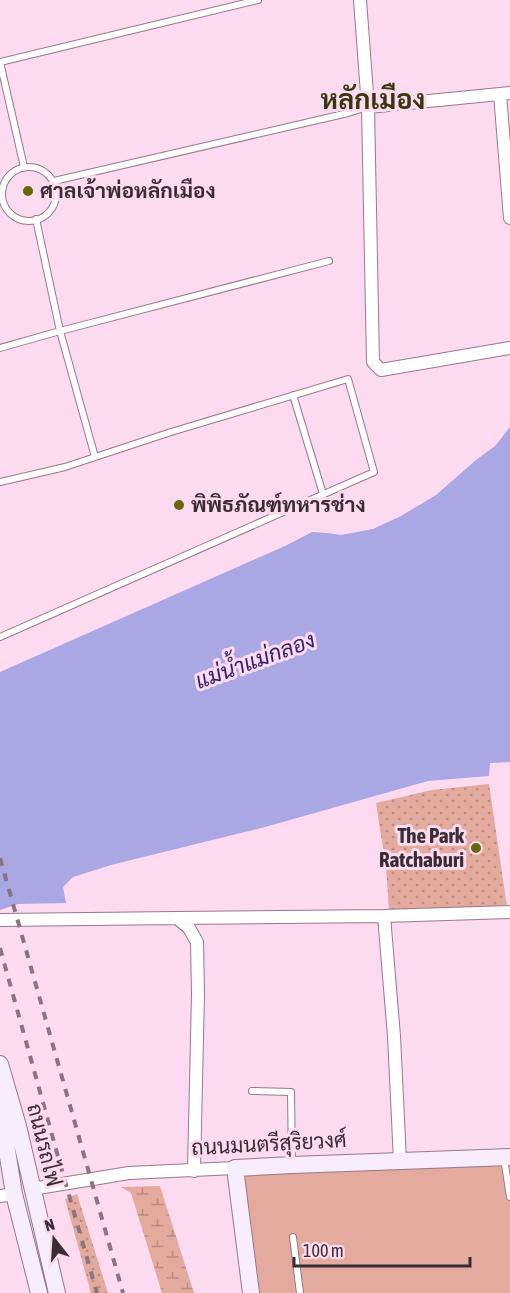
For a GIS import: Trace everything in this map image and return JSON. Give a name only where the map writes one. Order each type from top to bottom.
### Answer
[{"type":"main road","name":"ถนนรถไฟ","points":[[2,1072],[2,1131],[7,1195],[39,1293]]},
{"type":"main road","name":"ถนนรถไฟ","points":[[2,1072],[18,1126],[57,1293]]},
{"type":"main road","name":"ถนนมนตรีสุริยวงศ์","points":[[235,1168],[507,1157]]},
{"type":"main road","points":[[235,1168],[251,1293]]},
{"type":"street","points":[[360,0],[368,107],[373,362],[381,370],[510,348]]},
{"type":"street","points":[[368,107],[505,94],[510,218]]},
{"type":"street","points":[[0,920],[384,916],[510,912]]},
{"type":"street","points":[[384,916],[394,1036],[400,1161]]},
{"type":"street","points":[[177,918],[189,928],[197,942],[194,1171]]},
{"type":"street","name":"ถนนมนตรีสุริยวงศ์","points":[[32,1189],[138,1173],[235,1168]]},
{"type":"lane","points":[[24,167],[0,62],[258,0]]},
{"type":"lane","points":[[54,182],[368,107]]},
{"type":"lane","points":[[24,167],[43,170],[54,182],[56,191],[56,200],[52,209],[45,216],[32,221],[14,217],[7,210],[1,193],[3,184],[9,176],[24,167]]},
{"type":"lane","points":[[36,219],[60,331],[95,458]]},
{"type":"lane","points":[[0,348],[329,261]]},
{"type":"lane","points":[[0,482],[95,458],[171,432],[348,379],[374,472],[0,637]]},
{"type":"lane","points":[[293,395],[323,494]]},
{"type":"lane","points":[[252,1091],[291,1092],[292,1165]]},
{"type":"lane","points":[[507,1157],[510,1197]]},
{"type":"lane","points":[[293,1237],[300,1293]]},
{"type":"green space","points":[[489,784],[507,907],[389,910],[386,867],[376,803],[432,790]]},
{"type":"green space","points":[[510,1157],[510,1293],[257,1293],[235,1168]]},
{"type":"green space","points":[[160,1186],[194,1293],[162,1293],[131,1193],[121,1187]]},
{"type":"green space","points":[[77,1194],[108,1293],[91,1293],[65,1199]]},
{"type":"water","name":"แม่น้ำแม่กลอง","points":[[510,427],[510,762],[490,763],[489,776],[428,781],[265,827],[111,865],[73,877],[63,887],[66,903],[18,904],[0,910],[0,672],[312,532],[341,535],[373,529],[401,516],[436,495],[495,446]]},
{"type":"railway","points":[[0,858],[123,1293]]},
{"type":"railway","points":[[0,948],[97,1293]]},
{"type":"place","name":"ศาลเจ้าพ่อหลักเมือง","points":[[28,191]]},
{"type":"place","name":"พิพิธภัณฑ์ทหารช่าง","points":[[179,505]]},
{"type":"place","name":"The Park Ratchaburi","points":[[476,848]]},
{"type":"district","name":"หลักเมือง","points":[[373,100]]}]
